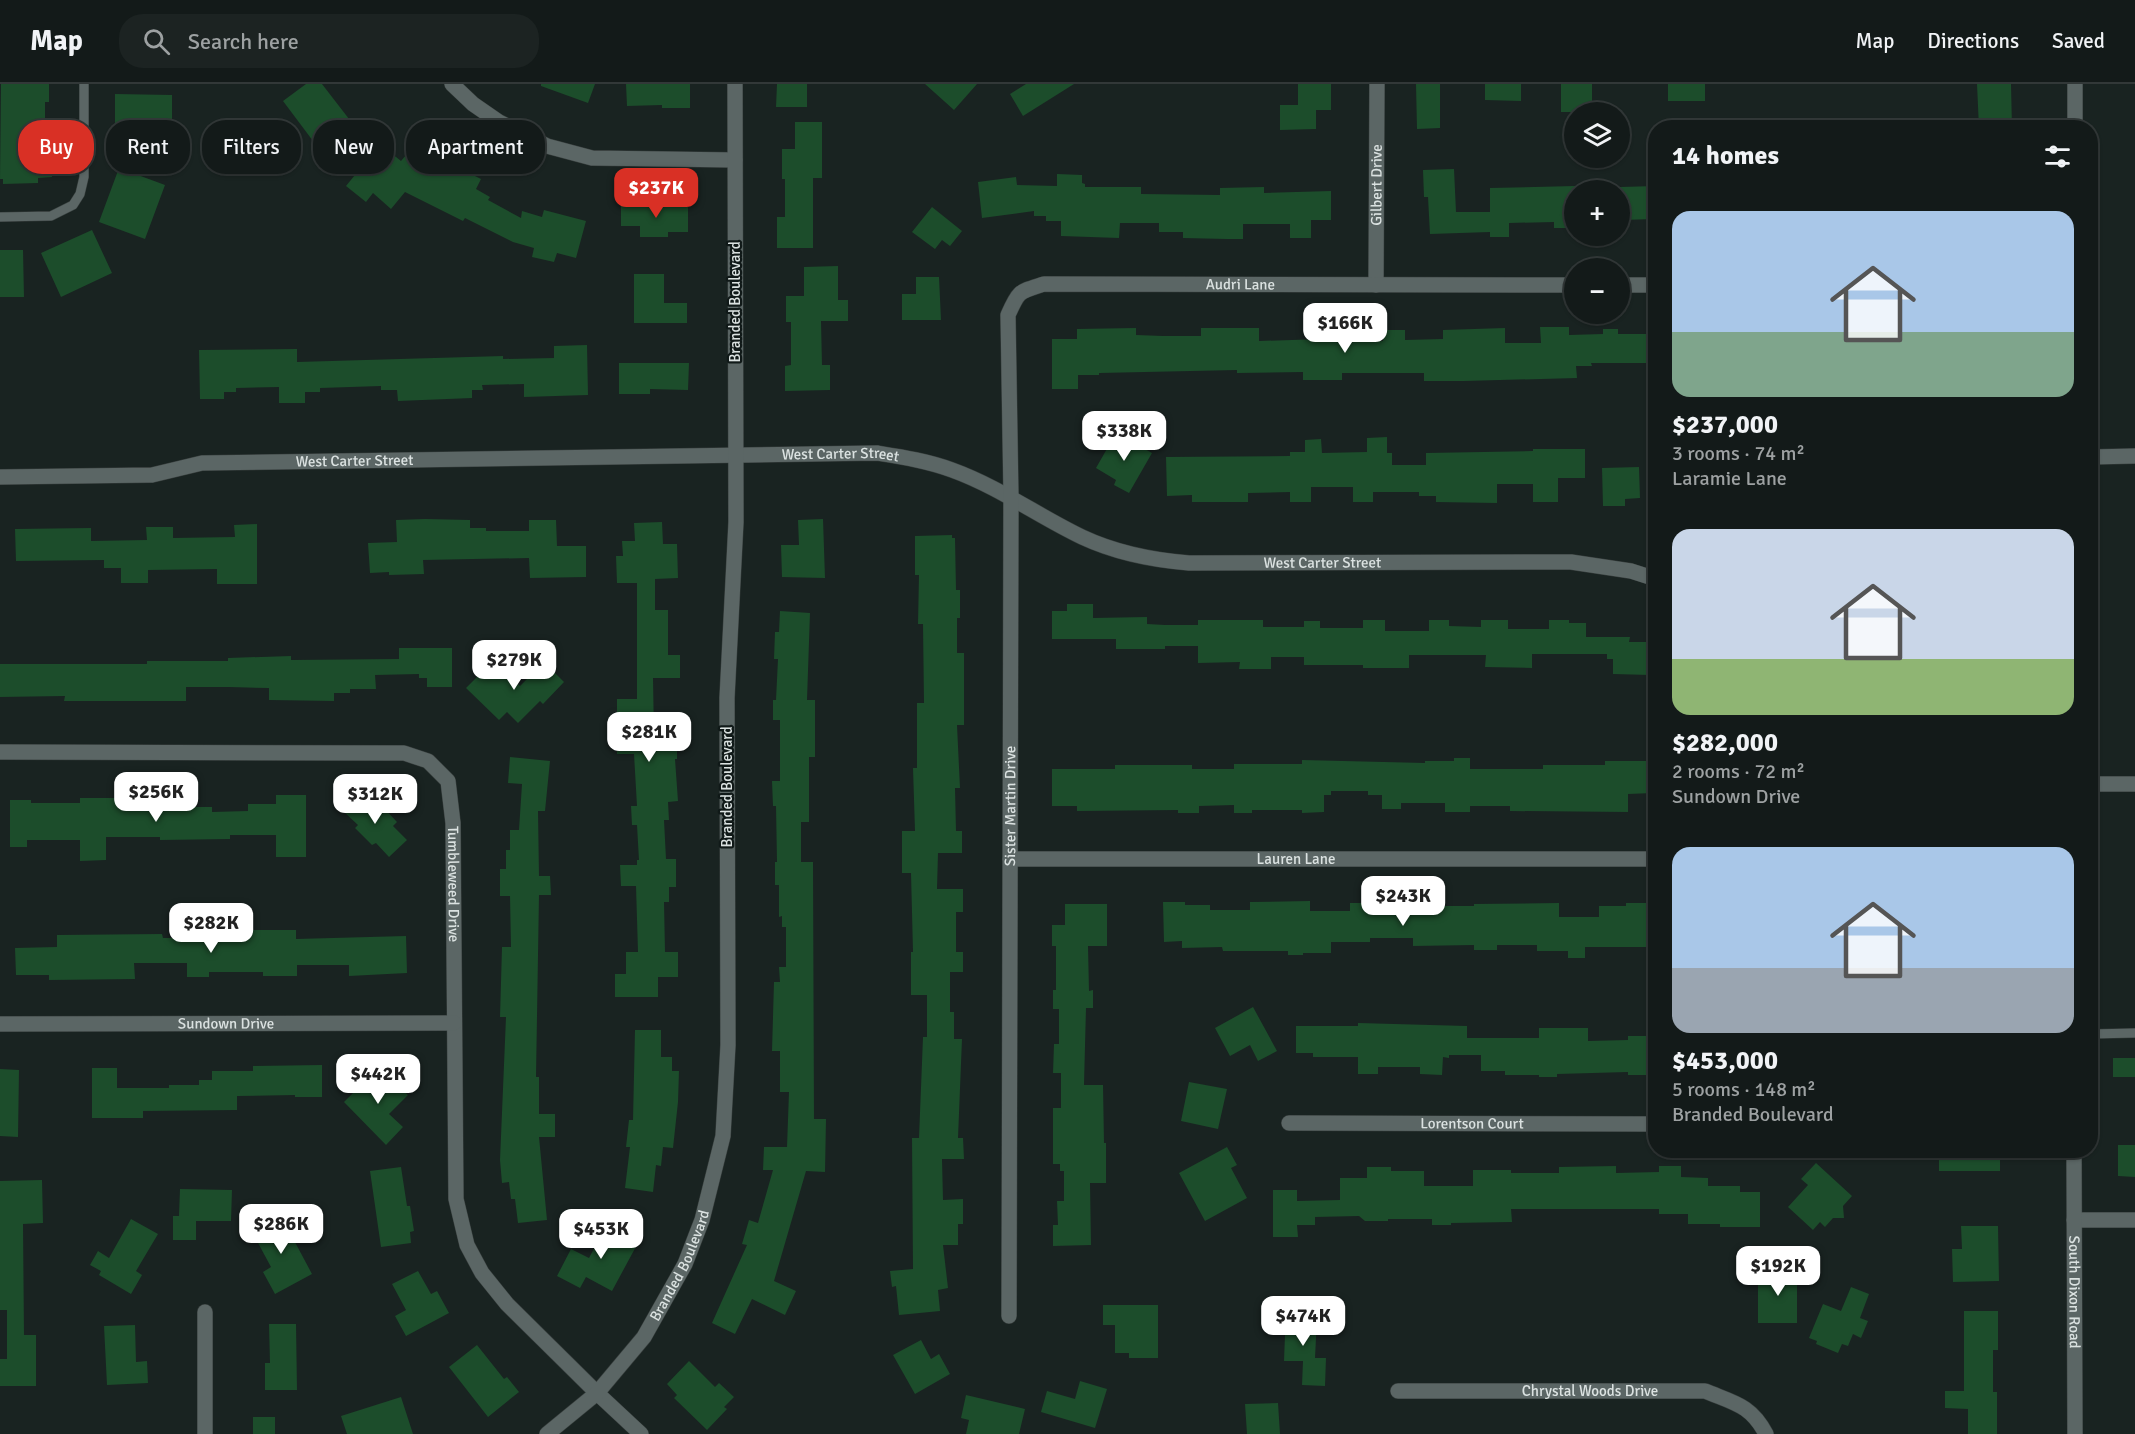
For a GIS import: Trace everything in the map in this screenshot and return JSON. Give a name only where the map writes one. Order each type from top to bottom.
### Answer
[{"type":"street","points":[[452,84],[473,104],[499,122],[547,146],[592,158],[735,160]]},
{"type":"street","name":"Branded Boulevard","points":[[547,1434],[597,1393],[644,1337],[685,1264],[702,1220],[723,1136],[728,1045],[727,698],[736,522],[735,84]]},
{"type":"street","name":"Gilbert Drive","points":[[1376,285],[1377,84]]},
{"type":"street","points":[[2075,84],[2075,120]]},
{"type":"street","name":"Audri Lane","points":[[1016,297],[1020,292],[1044,284],[1564,285]]},
{"type":"street","points":[[1630,285],[1648,285]]},
{"type":"street","name":"Sister Martin Drive","points":[[1009,1316],[1011,497],[1008,315],[1016,297]]},
{"type":"street","name":"West Carter Street","points":[[0,477],[152,475],[202,463],[876,453],[919,460],[953,470],[1011,497],[1083,538],[1152,560],[1189,563],[1570,562],[1631,571],[1648,576]]},
{"type":"street","points":[[2098,457],[2135,456]]},
{"type":"street","name":"Tumbleweed Drive","points":[[0,752],[404,753],[428,761],[448,781],[453,823],[456,1199],[467,1245],[482,1273],[507,1304],[641,1434]]},
{"type":"street","points":[[2098,784],[2135,784]]},
{"type":"street","name":"Lauren Lane","points":[[1010,859],[1648,859]]},
{"type":"street","name":"Sundown Drive","points":[[0,1024],[454,1023]]},
{"type":"street","name":"Lorentson Court","points":[[1289,1123],[1648,1124]]},
{"type":"street","name":"South Dixon Road","points":[[2074,1158],[2075,1434]]},
{"type":"street","points":[[2074,1220],[2135,1220]]},
{"type":"street","points":[[205,1312],[205,1434]]},
{"type":"street","name":"Chrystal Woods Drive","points":[[1398,1391],[1705,1391],[1745,1408],[1758,1419],[1766,1434]]},
{"type":"lane","points":[[0,217],[51,216],[73,205],[80,194],[84,177],[84,84]]},
{"type":"lane","points":[[2098,1034],[2135,1033]]},
{"type":"building","points":[[1,84],[49,84],[49,102],[45,102],[45,120],[18,120],[18,174],[52,174],[52,177],[38,178],[38,183],[3,184],[3,179],[0,179]]},
{"type":"building","points":[[306,84],[322,84],[350,120],[313,120],[313,141],[301,125],[301,120],[297,120],[283,101]]},
{"type":"building","points":[[541,84],[595,84],[588,103],[541,86]]},
{"type":"building","points":[[626,84],[690,84],[690,108],[662,108],[662,105],[627,106]]},
{"type":"building","points":[[777,84],[807,84],[807,107],[776,107]]},
{"type":"building","points":[[925,84],[977,84],[954,110]]},
{"type":"building","points":[[1026,84],[1074,84],[1023,116],[1010,94]]},
{"type":"building","points":[[1298,84],[1331,84],[1331,110],[1316,110],[1316,129],[1280,130],[1280,105],[1298,105]]},
{"type":"building","points":[[1416,84],[1440,84],[1440,128],[1417,129]]},
{"type":"building","points":[[1485,84],[1521,84],[1521,101],[1485,100]]},
{"type":"building","points":[[1561,84],[1592,84],[1592,102],[1564,102],[1564,112],[1561,112]]},
{"type":"building","points":[[1668,84],[1705,84],[1705,101],[1668,101]]},
{"type":"building","points":[[1977,84],[2011,84],[2012,120],[1979,120]]},
{"type":"building","points":[[115,94],[172,95],[172,120],[115,120]]},
{"type":"building","points":[[795,122],[822,122],[822,178],[813,178],[813,248],[777,248],[777,217],[785,217],[782,149],[795,149]]},
{"type":"building","points":[[394,155],[401,161],[406,155],[406,174],[471,174],[481,179],[476,189],[490,197],[488,200],[521,218],[522,211],[542,217],[544,210],[586,221],[576,258],[557,253],[554,262],[532,257],[534,248],[513,242],[465,218],[463,221],[405,192],[391,209],[373,193],[366,202],[346,186],[356,174],[394,174]]},
{"type":"building","points":[[1454,169],[1456,212],[1490,212],[1490,188],[1564,186],[1564,228],[1554,228],[1554,222],[1509,223],[1509,237],[1490,237],[1490,232],[1430,234],[1428,197],[1424,197],[1423,170]]},
{"type":"building","points":[[117,174],[135,174],[165,185],[145,239],[99,222]]},
{"type":"building","points":[[1057,174],[1082,175],[1082,183],[1085,187],[1141,187],[1141,194],[1220,195],[1220,188],[1264,187],[1264,193],[1331,191],[1331,220],[1311,220],[1311,238],[1290,238],[1290,224],[1243,224],[1243,239],[1227,239],[1183,238],[1183,232],[1159,232],[1159,223],[1120,223],[1119,238],[1061,236],[1061,221],[1046,221],[1046,216],[1034,216],[1034,211],[982,218],[978,182],[1016,177],[1017,185],[1057,186]]},
{"type":"building","points":[[1648,186],[1648,219],[1630,220],[1630,187]]},
{"type":"building","points":[[641,201],[667,201],[667,207],[688,207],[688,232],[668,232],[668,237],[640,237],[640,226],[621,226],[621,206],[641,206]]},
{"type":"building","points":[[932,207],[962,231],[950,246],[942,240],[935,249],[912,232]]},
{"type":"building","points":[[92,230],[112,273],[61,297],[41,253]]},
{"type":"building","points":[[0,250],[23,250],[24,297],[0,297]]},
{"type":"building","points":[[838,266],[838,300],[848,300],[848,321],[821,321],[822,365],[830,365],[830,390],[785,391],[785,366],[791,365],[791,322],[786,322],[786,296],[804,296],[804,267]]},
{"type":"building","points":[[634,274],[664,274],[664,303],[687,303],[687,323],[634,323]]},
{"type":"building","points":[[916,277],[939,277],[941,320],[902,320],[902,294],[916,294]]},
{"type":"building","points":[[1540,327],[1569,327],[1569,335],[1603,334],[1603,329],[1618,329],[1618,334],[1648,334],[1648,363],[1591,363],[1592,366],[1576,366],[1577,378],[1464,381],[1424,381],[1424,373],[1342,373],[1342,380],[1303,380],[1303,372],[1237,373],[1237,370],[1099,373],[1099,375],[1078,375],[1078,389],[1052,389],[1052,339],[1077,339],[1077,329],[1136,328],[1136,335],[1201,336],[1201,328],[1259,328],[1259,341],[1321,339],[1321,329],[1342,329],[1342,341],[1383,341],[1383,330],[1405,330],[1405,340],[1443,339],[1443,330],[1505,328],[1505,343],[1541,343]]},
{"type":"building","points":[[587,345],[588,395],[524,397],[524,384],[482,385],[483,390],[472,390],[472,398],[398,401],[397,390],[381,390],[381,386],[320,388],[320,392],[305,392],[305,403],[279,403],[279,387],[236,388],[236,392],[224,392],[224,399],[200,399],[199,350],[297,349],[297,362],[503,356],[503,359],[554,358],[554,346]]},
{"type":"building","points":[[619,363],[689,363],[688,390],[650,389],[650,394],[619,394]]},
{"type":"building","points":[[1116,433],[1152,453],[1129,493],[1114,485],[1116,480],[1096,468]]},
{"type":"building","points":[[1387,437],[1387,453],[1392,453],[1392,465],[1426,465],[1426,453],[1585,449],[1585,478],[1558,478],[1558,502],[1533,502],[1533,484],[1497,484],[1497,503],[1436,502],[1436,496],[1419,496],[1419,492],[1373,492],[1373,502],[1353,502],[1353,487],[1311,487],[1311,502],[1290,502],[1290,492],[1248,493],[1248,502],[1192,502],[1192,495],[1167,496],[1166,457],[1290,456],[1290,452],[1305,452],[1305,440],[1321,439],[1322,453],[1367,452],[1367,438]]},
{"type":"building","points":[[1639,467],[1640,498],[1625,499],[1625,506],[1603,506],[1602,468]]},
{"type":"building","points":[[823,519],[825,578],[782,577],[781,545],[799,545],[798,520]]},
{"type":"building","points":[[396,520],[470,520],[470,528],[486,528],[486,531],[529,531],[529,520],[556,520],[557,546],[586,546],[586,577],[530,578],[529,558],[423,560],[424,574],[370,573],[368,543],[397,542]]},
{"type":"building","points":[[662,522],[663,544],[677,544],[678,578],[655,579],[655,610],[668,610],[668,655],[680,655],[680,678],[653,678],[654,735],[677,735],[677,759],[675,759],[678,801],[668,802],[669,820],[664,820],[666,859],[676,859],[676,887],[669,887],[669,902],[664,902],[665,952],[678,952],[678,977],[658,977],[658,997],[615,997],[615,974],[626,974],[626,952],[638,952],[636,886],[621,886],[620,865],[637,865],[637,860],[639,860],[637,825],[632,825],[631,806],[637,806],[634,754],[617,754],[617,699],[637,699],[637,583],[617,583],[616,556],[623,556],[622,541],[635,541],[634,523]]},
{"type":"building","points":[[257,524],[257,584],[217,584],[217,569],[148,570],[148,583],[121,583],[121,568],[104,568],[104,560],[16,561],[15,529],[91,528],[91,541],[147,540],[146,527],[173,527],[173,538],[235,537],[234,525]]},
{"type":"building","points":[[952,535],[952,538],[955,538],[956,590],[960,590],[957,653],[964,653],[964,725],[957,725],[960,788],[955,788],[956,831],[962,831],[962,853],[938,853],[937,889],[963,889],[963,912],[956,912],[956,952],[963,952],[963,972],[950,972],[950,1012],[954,1012],[954,1039],[962,1039],[958,1138],[963,1138],[964,1159],[942,1159],[943,1200],[963,1199],[963,1224],[958,1224],[958,1245],[943,1245],[948,1288],[938,1290],[940,1311],[899,1315],[896,1286],[892,1287],[890,1271],[913,1269],[912,1138],[919,1138],[923,1037],[927,1037],[927,995],[911,995],[911,952],[913,952],[911,873],[902,873],[902,831],[915,831],[913,768],[917,768],[917,703],[924,703],[923,624],[918,624],[919,575],[915,575],[915,536]]},
{"type":"building","points":[[1067,604],[1093,604],[1093,618],[1147,617],[1147,624],[1165,625],[1198,625],[1198,620],[1263,620],[1263,627],[1304,627],[1304,621],[1320,621],[1320,628],[1363,628],[1363,620],[1385,620],[1385,631],[1429,631],[1429,620],[1449,620],[1449,626],[1481,627],[1481,620],[1508,620],[1508,629],[1549,629],[1549,620],[1569,620],[1569,623],[1586,623],[1586,637],[1630,637],[1629,642],[1648,642],[1648,675],[1613,674],[1613,659],[1607,659],[1607,654],[1532,654],[1532,668],[1485,667],[1486,655],[1409,655],[1409,668],[1304,665],[1304,657],[1271,657],[1271,669],[1239,669],[1240,662],[1198,663],[1198,646],[1116,649],[1116,639],[1052,639],[1052,611],[1067,611]]},
{"type":"building","points":[[780,611],[810,613],[807,700],[815,700],[815,757],[809,757],[809,822],[801,822],[801,862],[813,862],[814,1119],[826,1119],[825,1172],[806,1171],[774,1281],[796,1291],[785,1315],[752,1299],[735,1334],[712,1323],[747,1245],[742,1244],[749,1220],[758,1223],[773,1170],[763,1170],[764,1147],[787,1147],[789,1092],[780,1092],[780,1051],[772,1051],[774,982],[780,982],[779,967],[786,967],[786,927],[782,927],[782,916],[779,917],[779,885],[775,885],[776,806],[773,806],[772,781],[780,781],[780,720],[773,720],[773,700],[776,700],[778,659],[774,659],[775,632],[779,632]]},
{"type":"building","points":[[399,648],[452,648],[452,687],[427,687],[427,678],[419,678],[419,674],[375,675],[376,689],[350,689],[350,693],[334,693],[334,701],[269,700],[269,688],[229,687],[186,687],[186,701],[64,701],[65,696],[0,697],[0,664],[147,664],[147,661],[228,661],[228,658],[291,656],[291,660],[399,659]]},
{"type":"building","points":[[494,660],[520,686],[544,662],[564,682],[543,704],[540,701],[518,723],[507,712],[499,720],[466,688]]},
{"type":"building","points":[[510,757],[550,761],[545,811],[538,811],[539,876],[550,876],[551,895],[539,895],[536,1077],[539,1077],[539,1114],[555,1114],[555,1137],[539,1137],[547,1220],[518,1223],[515,1199],[511,1199],[509,1182],[502,1183],[500,1160],[506,1017],[500,1017],[502,947],[511,947],[510,896],[500,896],[500,869],[506,869],[506,850],[510,850],[510,830],[519,830],[522,784],[508,783]]},
{"type":"building","points":[[1454,758],[1470,758],[1470,769],[1543,769],[1543,765],[1605,765],[1605,761],[1648,761],[1648,793],[1628,794],[1628,812],[1510,811],[1510,806],[1470,806],[1470,812],[1445,812],[1445,803],[1401,803],[1401,809],[1382,809],[1382,795],[1368,795],[1368,791],[1331,791],[1331,795],[1324,795],[1324,812],[1252,810],[1252,813],[1234,813],[1234,805],[1199,806],[1199,813],[1178,813],[1178,810],[1077,811],[1077,806],[1052,806],[1052,769],[1115,769],[1115,765],[1192,765],[1192,769],[1234,769],[1234,764],[1302,764],[1302,760],[1425,763],[1425,761],[1454,761]]},
{"type":"building","points":[[361,793],[377,809],[381,805],[397,822],[393,826],[407,840],[389,857],[376,843],[372,845],[355,828],[358,825],[343,811]]},
{"type":"building","points":[[276,795],[306,795],[306,857],[276,857],[276,835],[230,835],[230,839],[160,840],[160,837],[106,837],[106,860],[80,861],[80,840],[27,840],[27,847],[10,847],[10,800],[31,800],[31,803],[80,803],[80,798],[186,798],[186,807],[212,807],[212,812],[248,811],[248,804],[276,804]]},
{"type":"building","points":[[1310,901],[1310,911],[1350,911],[1350,903],[1370,903],[1370,906],[1380,906],[1380,911],[1413,911],[1413,904],[1474,906],[1474,904],[1559,903],[1559,917],[1599,917],[1599,906],[1647,903],[1647,947],[1585,947],[1585,958],[1568,958],[1568,951],[1537,951],[1537,945],[1497,945],[1497,950],[1474,950],[1474,945],[1413,946],[1413,938],[1370,938],[1370,942],[1331,942],[1331,953],[1303,953],[1303,955],[1288,955],[1288,951],[1223,951],[1222,947],[1182,948],[1182,941],[1164,942],[1163,902],[1210,905],[1210,910],[1250,910],[1250,902]]},
{"type":"building","points":[[1065,904],[1107,904],[1107,946],[1088,946],[1089,991],[1093,990],[1093,1008],[1086,1008],[1084,1085],[1103,1085],[1106,1183],[1090,1183],[1091,1245],[1053,1246],[1053,1225],[1058,1225],[1057,1201],[1064,1201],[1064,1171],[1060,1171],[1060,1164],[1053,1164],[1053,1108],[1061,1108],[1061,1073],[1053,1073],[1054,1044],[1059,1044],[1059,1009],[1053,1009],[1053,990],[1056,990],[1056,946],[1052,946],[1052,925],[1065,925]]},
{"type":"building","points":[[218,925],[245,925],[245,930],[296,930],[296,939],[406,936],[407,973],[349,976],[349,965],[297,965],[297,976],[263,976],[263,972],[209,972],[209,977],[187,977],[187,963],[134,963],[135,979],[49,980],[49,975],[16,975],[15,948],[57,947],[57,935],[162,934],[163,938],[218,938]]},
{"type":"building","points":[[1253,1007],[1277,1051],[1258,1061],[1250,1045],[1230,1056],[1215,1028]]},
{"type":"building","points":[[1358,1023],[1467,1026],[1467,1038],[1539,1038],[1539,1028],[1588,1028],[1588,1041],[1628,1040],[1628,1036],[1647,1036],[1647,1075],[1628,1075],[1628,1072],[1557,1074],[1557,1077],[1505,1075],[1505,1071],[1481,1071],[1481,1055],[1443,1057],[1442,1075],[1420,1074],[1420,1067],[1378,1067],[1378,1074],[1358,1074],[1358,1057],[1313,1057],[1313,1053],[1296,1053],[1296,1026],[1358,1026]]},
{"type":"building","points":[[635,1030],[661,1030],[661,1057],[672,1057],[672,1071],[679,1071],[673,1148],[663,1147],[661,1166],[656,1165],[653,1192],[625,1188],[630,1147],[626,1147],[629,1120],[633,1120]]},
{"type":"building","points":[[2113,1058],[2135,1058],[2135,1077],[2113,1077]]},
{"type":"building","points":[[322,1065],[322,1097],[237,1096],[237,1110],[143,1111],[143,1118],[92,1118],[92,1068],[117,1068],[117,1088],[169,1088],[169,1085],[199,1085],[199,1080],[212,1080],[212,1071],[253,1071],[253,1066]]},
{"type":"building","points":[[379,1067],[408,1095],[389,1114],[403,1127],[386,1145],[344,1102]]},
{"type":"building","points":[[0,1069],[19,1070],[18,1137],[0,1136]]},
{"type":"building","points":[[1189,1082],[1227,1089],[1218,1129],[1181,1121]]},
{"type":"building","points":[[2118,1145],[2135,1145],[2135,1177],[2118,1176]]},
{"type":"building","points":[[1227,1147],[1237,1165],[1231,1168],[1247,1198],[1205,1221],[1179,1173]]},
{"type":"building","points":[[1939,1158],[2000,1158],[2000,1171],[1939,1171]]},
{"type":"building","points":[[1816,1163],[1852,1196],[1843,1206],[1844,1218],[1833,1218],[1825,1227],[1820,1222],[1813,1230],[1788,1207],[1808,1185],[1801,1179]]},
{"type":"building","points":[[1616,1166],[1616,1173],[1659,1172],[1659,1166],[1681,1166],[1681,1177],[1708,1178],[1708,1186],[1740,1186],[1740,1192],[1760,1192],[1760,1227],[1688,1224],[1688,1214],[1659,1214],[1659,1209],[1511,1209],[1512,1222],[1451,1223],[1451,1225],[1432,1225],[1432,1219],[1365,1221],[1359,1216],[1315,1217],[1315,1225],[1297,1225],[1298,1237],[1273,1237],[1273,1190],[1297,1190],[1297,1201],[1340,1200],[1340,1178],[1367,1178],[1367,1167],[1391,1167],[1391,1171],[1424,1171],[1424,1186],[1473,1186],[1473,1170],[1559,1173],[1559,1167]]},
{"type":"building","points":[[401,1167],[407,1206],[410,1206],[414,1231],[410,1232],[411,1243],[381,1247],[370,1171]]},
{"type":"building","points":[[42,1180],[43,1223],[23,1224],[24,1335],[36,1335],[36,1386],[0,1386],[0,1359],[7,1359],[7,1310],[0,1310],[0,1181]]},
{"type":"building","points":[[180,1189],[232,1190],[231,1221],[196,1221],[196,1240],[173,1240],[173,1216],[179,1216]]},
{"type":"building","points":[[280,1214],[312,1274],[275,1294],[263,1272],[271,1267],[251,1230]]},
{"type":"building","points":[[131,1219],[158,1234],[136,1271],[142,1275],[131,1294],[99,1275],[101,1271],[90,1265],[98,1251],[109,1258]]},
{"type":"building","points":[[607,1224],[639,1241],[612,1291],[586,1277],[580,1288],[557,1276],[571,1249],[589,1258]]},
{"type":"building","points":[[1961,1226],[1998,1226],[1999,1281],[1953,1282],[1952,1249],[1962,1249]]},
{"type":"building","points":[[418,1271],[431,1294],[437,1291],[449,1313],[406,1336],[395,1316],[406,1310],[392,1284]]},
{"type":"building","points":[[1758,1271],[1797,1271],[1797,1323],[1758,1323]]},
{"type":"building","points":[[1851,1287],[1869,1294],[1860,1318],[1868,1321],[1861,1338],[1853,1334],[1848,1346],[1842,1344],[1838,1353],[1816,1344],[1817,1341],[1809,1338],[1823,1304],[1841,1311]]},
{"type":"building","points":[[1103,1305],[1158,1305],[1158,1358],[1129,1358],[1129,1353],[1115,1353],[1115,1325],[1103,1325]]},
{"type":"building","points":[[1964,1311],[1998,1311],[1998,1350],[1993,1350],[1993,1392],[1997,1392],[1997,1434],[1968,1434],[1968,1409],[1945,1408],[1945,1391],[1964,1391]]},
{"type":"building","points":[[1275,1317],[1317,1318],[1315,1358],[1326,1358],[1325,1386],[1302,1385],[1303,1361],[1284,1361],[1285,1335],[1275,1335]]},
{"type":"building","points":[[269,1324],[296,1324],[297,1390],[265,1390],[265,1363],[270,1363]]},
{"type":"building","points":[[135,1325],[136,1362],[147,1361],[148,1383],[107,1385],[104,1326]]},
{"type":"building","points":[[921,1340],[931,1359],[939,1354],[950,1374],[915,1394],[893,1355]]},
{"type":"building","points":[[477,1345],[504,1379],[507,1377],[519,1392],[488,1417],[449,1367]]},
{"type":"building","points":[[689,1361],[715,1387],[719,1383],[734,1397],[724,1407],[727,1409],[707,1430],[674,1398],[677,1395],[667,1384]]},
{"type":"building","points":[[1080,1381],[1107,1389],[1095,1428],[1041,1412],[1047,1391],[1075,1399]]},
{"type":"building","points":[[966,1395],[1025,1409],[1019,1434],[966,1434],[969,1420],[961,1418]]},
{"type":"building","points":[[401,1397],[413,1434],[347,1434],[341,1416]]},
{"type":"building","points":[[1278,1403],[1280,1434],[1247,1434],[1245,1404]]},
{"type":"building","points":[[253,1417],[275,1417],[275,1434],[253,1434]]}]
